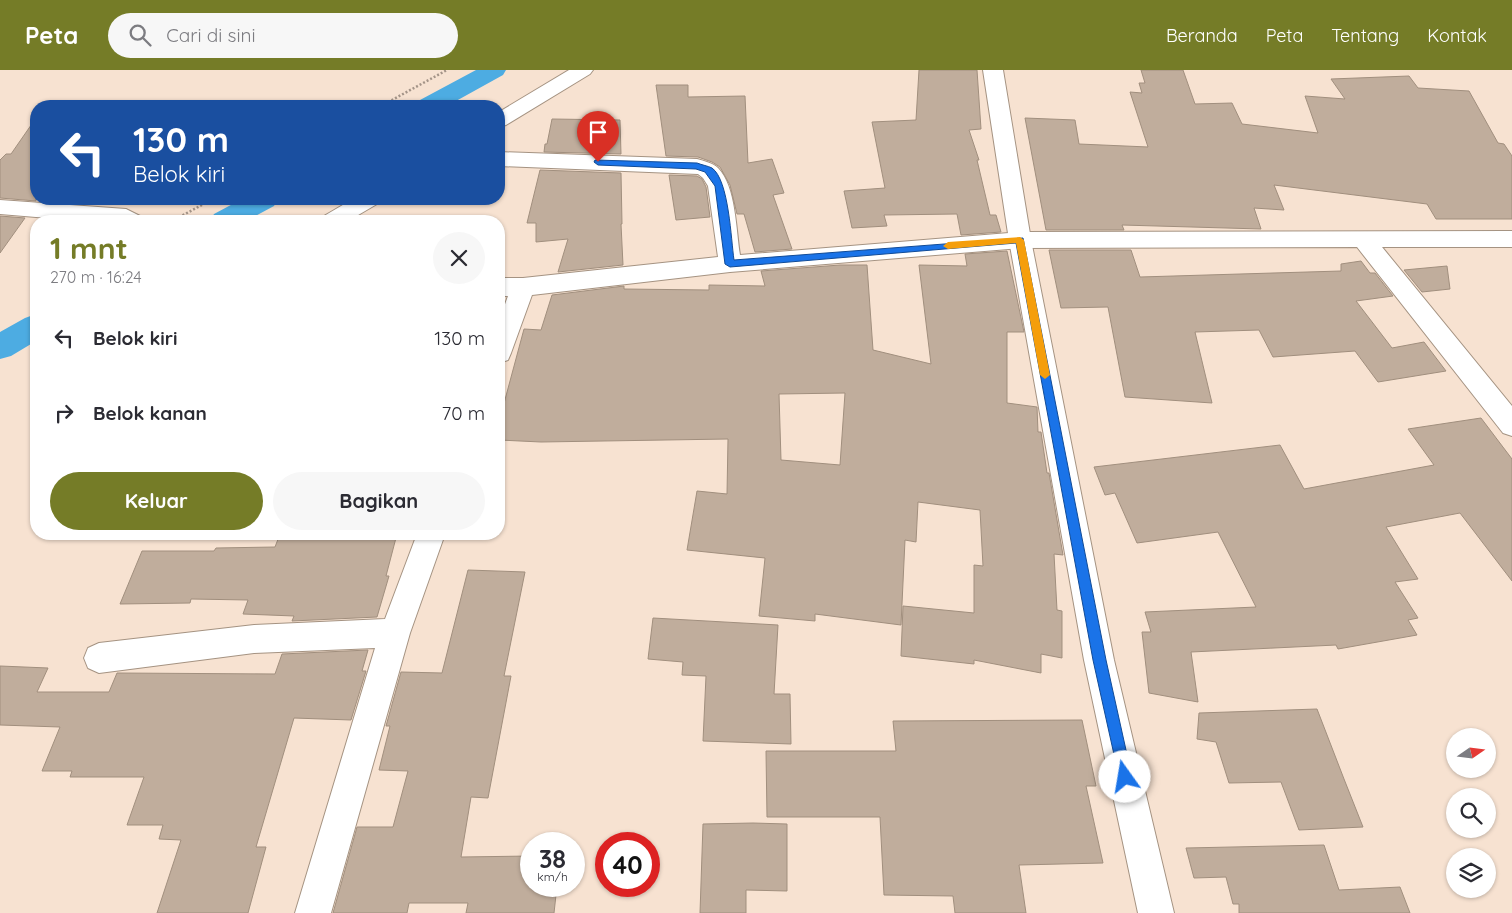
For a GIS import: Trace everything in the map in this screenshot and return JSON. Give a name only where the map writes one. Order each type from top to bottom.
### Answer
[{"type":"street","points":[[505,117],[583,70]]},
{"type":"street","points":[[993,70],[1020,240],[1099,660],[1156,913]]},
{"type":"street","points":[[505,159],[697,166],[708,170],[719,186],[730,264]]},
{"type":"street","points":[[342,215],[359,205]]},
{"type":"street","points":[[0,207],[101,215]]},
{"type":"street","points":[[505,287],[524,287],[730,264],[1020,240],[1512,240]]},
{"type":"street","points":[[1364,241],[1512,424]]},
{"type":"street","points":[[505,337],[524,287]]},
{"type":"street","points":[[313,913],[394,632],[429,540]]},
{"type":"street","points":[[99,658],[254,639],[394,632]]},
{"type":"path","points":[[392,100],[447,70]]},
{"type":"path","points":[[183,215],[202,205]]},
{"type":"building","points":[[919,70],[977,70],[981,129],[969,130],[979,160],[977,160],[990,215],[996,215],[1001,232],[961,235],[957,214],[884,215],[887,226],[852,228],[844,191],[885,188],[872,122],[916,120]]},
{"type":"building","points":[[1141,70],[1183,70],[1195,104],[1232,103],[1242,124],[1318,133],[1305,96],[1345,99],[1331,79],[1409,76],[1418,88],[1469,91],[1498,143],[1504,144],[1512,156],[1512,219],[1436,219],[1427,204],[1274,185],[1284,210],[1254,208],[1261,229],[1122,225],[1124,230],[1046,230],[1025,118],[1075,120],[1079,144],[1148,147],[1130,92],[1142,93],[1139,83],[1145,83]]},
{"type":"building","points":[[656,85],[688,85],[688,97],[745,96],[748,163],[772,159],[784,193],[773,195],[792,249],[755,252],[744,214],[737,214],[730,185],[720,167],[698,157],[666,156]]},
{"type":"building","points":[[552,119],[620,120],[621,154],[544,152]]},
{"type":"building","points":[[30,127],[30,200],[0,198],[0,160],[6,154],[11,154]]},
{"type":"building","points":[[540,170],[621,173],[623,265],[558,272],[568,239],[536,242],[536,223],[527,223]]},
{"type":"building","points":[[669,175],[697,176],[702,179],[706,187],[710,217],[676,220]]},
{"type":"building","points":[[0,216],[25,218],[0,253]]},
{"type":"building","points":[[1049,250],[1131,250],[1140,277],[1341,271],[1341,264],[1361,261],[1370,273],[1375,273],[1393,296],[1356,301],[1392,348],[1424,342],[1446,371],[1378,382],[1355,351],[1273,357],[1259,330],[1195,332],[1212,403],[1125,397],[1108,307],[1061,308]]},
{"type":"building","points":[[1007,251],[1024,332],[1007,332],[1007,403],[1037,407],[1038,432],[1041,432],[1063,555],[1054,554],[1057,610],[1062,611],[1062,658],[1041,654],[1041,673],[974,660],[974,664],[901,656],[903,606],[974,613],[974,565],[983,566],[980,510],[918,502],[916,542],[905,540],[901,625],[815,614],[815,621],[759,616],[765,558],[687,550],[697,491],[727,494],[728,439],[541,442],[505,440],[505,400],[524,329],[541,330],[552,295],[624,286],[624,289],[709,290],[709,285],[765,286],[761,271],[840,265],[867,265],[873,350],[931,364],[919,265],[967,266],[965,254]],"holes":[[[845,393],[840,465],[781,460],[779,394]]]},
{"type":"building","points":[[1447,266],[1450,289],[1422,292],[1404,270]]},
{"type":"building","points":[[1481,418],[1512,459],[1512,581],[1460,513],[1386,527],[1418,579],[1395,582],[1418,618],[1408,620],[1417,635],[1338,649],[1336,645],[1191,652],[1198,702],[1149,693],[1142,632],[1151,632],[1145,612],[1256,607],[1218,532],[1137,543],[1115,493],[1105,495],[1094,467],[1280,445],[1304,489],[1434,465],[1408,429]]},
{"type":"building","points":[[278,540],[395,540],[386,576],[389,576],[377,617],[292,621],[294,616],[243,614],[248,600],[191,599],[190,603],[120,604],[142,551],[214,551],[216,548],[275,547]]},
{"type":"building","points":[[468,570],[525,572],[504,676],[511,676],[488,798],[471,797],[461,857],[520,856],[520,897],[556,897],[554,913],[466,913],[468,903],[409,903],[407,913],[333,913],[357,827],[393,827],[408,771],[379,770],[390,726],[386,726],[401,672],[442,673]]},
{"type":"building","points":[[653,618],[778,625],[774,694],[790,694],[791,744],[703,741],[706,676],[682,675],[683,662],[648,659]]},
{"type":"building","points":[[368,650],[362,671],[366,671],[351,720],[294,718],[256,847],[266,847],[248,913],[157,913],[181,840],[159,839],[163,825],[127,825],[144,777],[70,777],[72,771],[42,771],[60,727],[0,725],[0,666],[48,668],[37,692],[109,692],[117,673],[275,674],[282,654]]},
{"type":"building","points":[[1317,709],[1363,827],[1299,830],[1281,782],[1229,783],[1216,742],[1197,739],[1199,713]]},
{"type":"building","points":[[1082,720],[1096,786],[1086,786],[1103,863],[1019,865],[1026,913],[955,913],[953,896],[884,895],[880,817],[767,817],[766,751],[896,751],[893,721]]},
{"type":"building","points":[[703,824],[787,824],[787,891],[746,890],[746,913],[700,913]]},
{"type":"building","points":[[1324,845],[1339,890],[1400,887],[1410,913],[1239,913],[1239,904],[1233,904],[1226,877],[1194,878],[1186,848]]},
{"type":"waterway","points":[[440,100],[494,70]]},
{"type":"waterway","points":[[235,215],[253,205]]},
{"type":"waterway","points":[[0,347],[30,330]]},
{"type":"slow traffic","points":[[948,246],[1020,240],[1045,375]]},
{"type":"route","points":[[598,162],[697,166],[708,170],[719,186],[730,264],[1020,240],[1099,660],[1125,777]]}]
